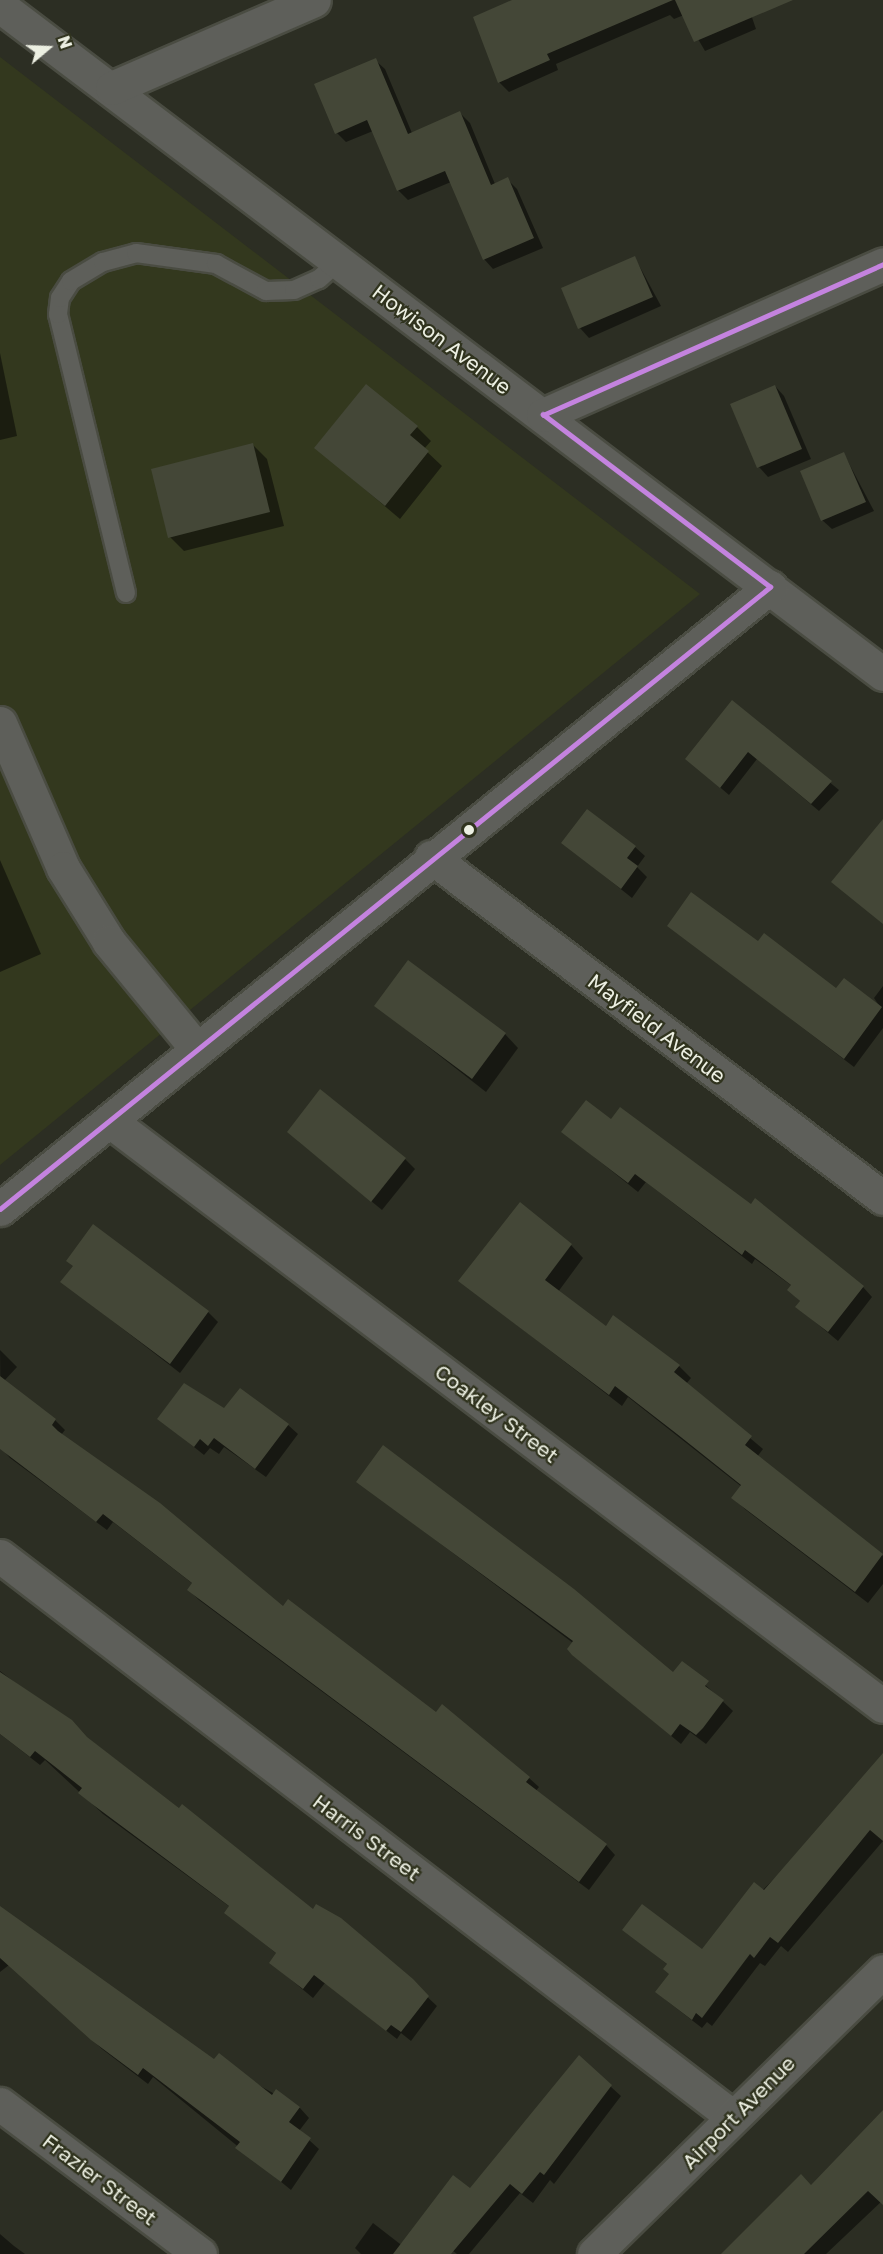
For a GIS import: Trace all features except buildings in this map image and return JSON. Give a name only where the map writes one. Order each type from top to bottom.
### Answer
[{"type":"street","points":[[112,88],[314,0]]},
{"type":"street","name":"Howison Avenue","points":[[0,6],[112,88],[883,674]]},
{"type":"street","points":[[543,415],[883,264]]},
{"type":"street","points":[[0,1209],[431,858],[770,587]]},
{"type":"street","points":[[0,723],[63,868],[109,942],[197,1049]]},
{"type":"street","name":"Mayfield Avenue","points":[[431,858],[883,1198]]},
{"type":"street","name":"Coakley Street","points":[[110,1121],[883,1706]]},
{"type":"street","name":"Harris Street","points":[[0,1556],[734,2117]]},
{"type":"street","name":"Airport Avenue","points":[[594,2254],[883,1971]]},
{"type":"street","name":"Frazier Street","points":[[0,2104],[200,2254]]},
{"type":"lane","points":[[126,594],[58,314],[60,298],[71,280],[104,262],[136,254],[216,264],[266,291],[294,290],[319,279],[339,261]]},
{"type":"shaded area","points":[[0,57],[700,594],[0,1165]]},
{"type":"transit line","points":[[0,1209],[770,587],[543,415],[883,264]]}]
